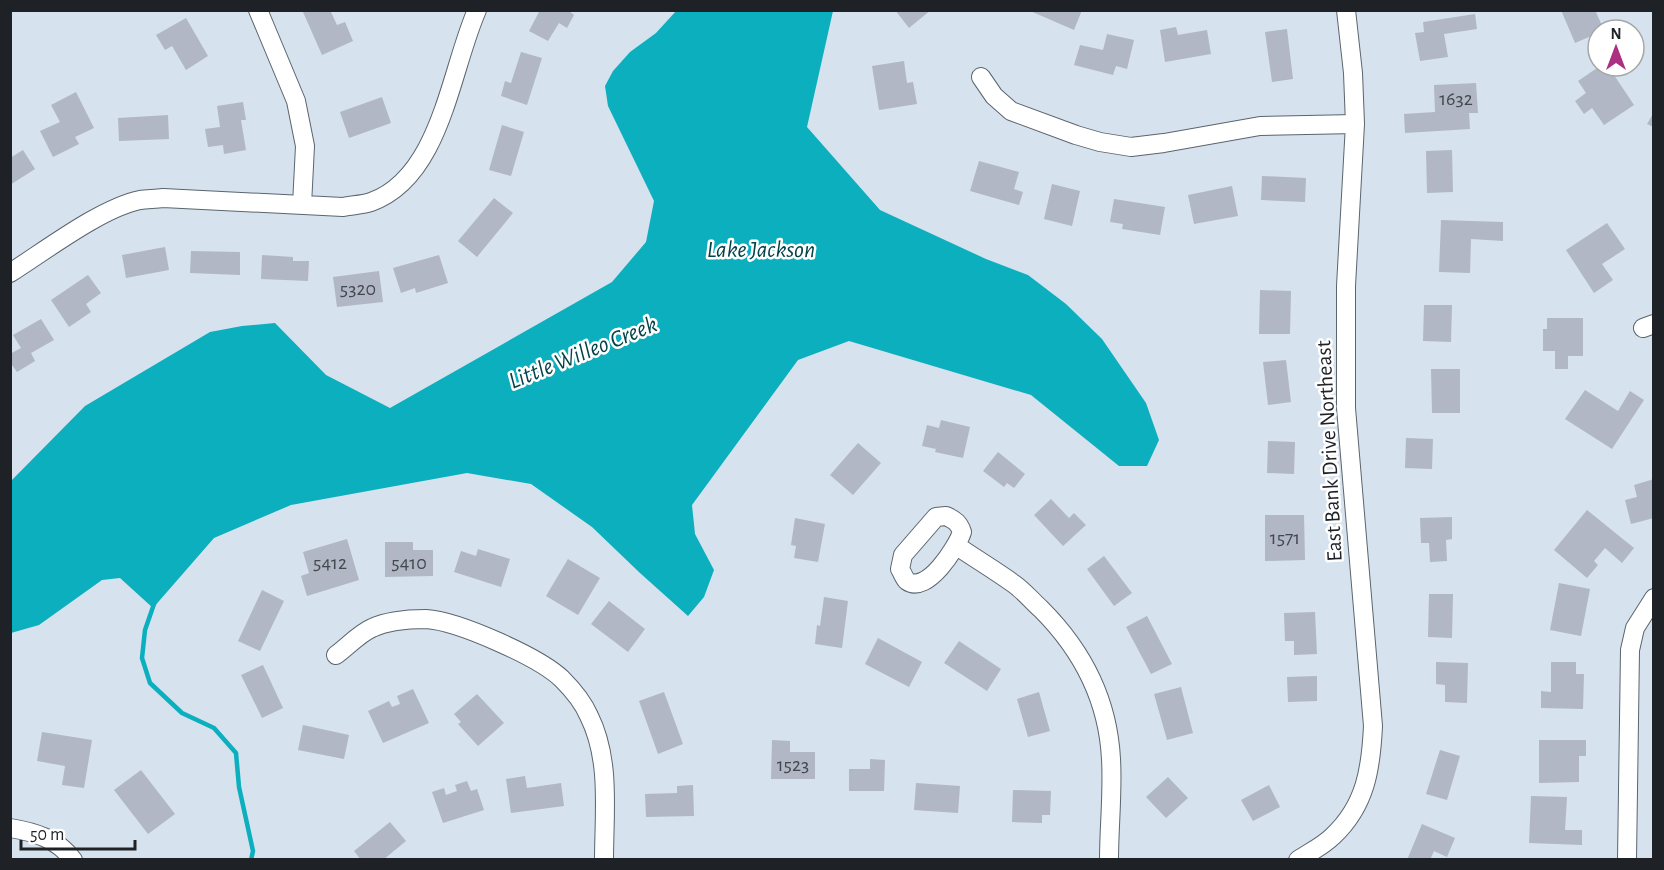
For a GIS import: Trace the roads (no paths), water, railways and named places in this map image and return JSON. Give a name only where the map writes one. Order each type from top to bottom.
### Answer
[{"type":"street","points":[[258,10],[296,101],[305,146],[302,205]]},
{"type":"street","points":[[10,273],[94,220],[118,207],[139,200],[163,198],[343,207],[371,202],[395,188],[416,169],[430,144],[463,44],[477,10]]},
{"type":"street","name":"East Bank Drive Northeast","points":[[1298,860],[1333,837],[1349,816],[1367,781],[1372,747],[1373,726],[1346,408],[1346,286],[1355,124],[1353,73],[1346,10]]},
{"type":"street","points":[[981,77],[994,96],[1011,111],[1076,135],[1131,147],[1260,126],[1355,124]]},
{"type":"street","points":[[957,546],[1016,585],[1052,620],[1083,661],[1094,682],[1107,728],[1111,758],[1109,860]]},
{"type":"street","points":[[1628,860],[1630,650],[1635,628],[1653,598]]},
{"type":"street","points":[[336,656],[371,628],[426,619],[447,623],[510,648],[540,663],[562,678],[581,700],[590,716],[602,753],[604,860]]},
{"type":"street","points":[[10,828],[48,838],[66,850],[73,860]]},
{"type":"water","name":"Lake Jackson","points":[[677,10],[833,11],[807,127],[880,210],[986,259],[1028,275],[1066,304],[1102,339],[1146,403],[1159,440],[1147,466],[1119,466],[1031,395],[849,341],[798,360],[692,505],[695,534],[714,570],[704,597],[688,616],[592,527],[531,484],[467,473],[291,505],[214,538],[153,608],[120,578],[102,580],[39,625],[11,633],[11,481],[85,406],[210,332],[275,323],[326,375],[390,408],[612,282],[646,242],[654,201],[608,106],[605,86],[613,71],[630,52],[656,33]]},
{"type":"waterway","name":"Little Willeo Creek","points":[[154,604],[145,630],[142,658],[150,683],[182,713],[214,728],[236,753],[239,787],[253,851],[251,860]]}]
